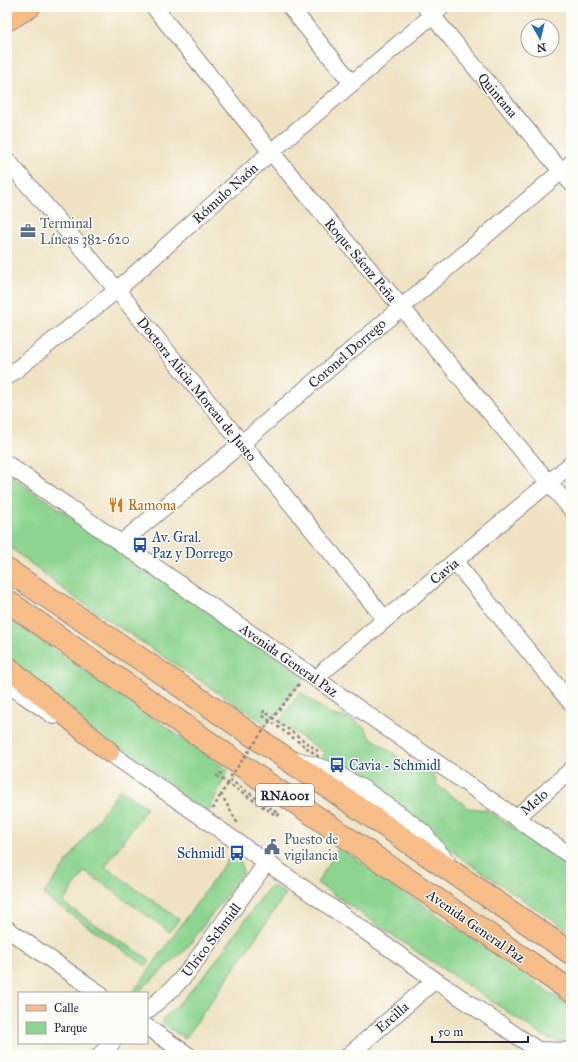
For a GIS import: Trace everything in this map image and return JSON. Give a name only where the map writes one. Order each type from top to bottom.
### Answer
[{"type":"highway","points":[[7,561],[37,590]]},
{"type":"highway","name":"RNA001","points":[[7,570],[148,664],[460,878],[571,952]]},
{"type":"highway","name":"Avenida General Paz","points":[[9,604],[567,989]]},
{"type":"highway","points":[[547,936],[571,949]]},
{"type":"main road","points":[[7,666],[108,752]]},
{"type":"street","name":"Roque Sáenz Peña","points":[[154,7],[271,152],[571,509]]},
{"type":"street","points":[[290,7],[352,83]]},
{"type":"street","name":"Rómulo Naón","points":[[7,377],[117,290],[433,10]]},
{"type":"street","name":"Quintana","points":[[433,10],[568,172]]},
{"type":"street","name":"Doctora Alicia Moreau de Justo","points":[[7,160],[117,290],[385,619]]},
{"type":"street","name":"Coronel Dorrego","points":[[121,543],[242,443],[401,307],[568,172]]},
{"type":"street","name":"Avenida General Paz","points":[[7,464],[571,856]]},
{"type":"street","name":"Cavia","points":[[312,676],[325,670],[571,464]]},
{"type":"street","points":[[455,562],[571,703]]},
{"type":"street","points":[[7,684],[268,862],[435,980],[542,1053],[571,1051]]},
{"type":"street","name":"Melo","points":[[516,818],[571,770]]},
{"type":"street","name":"Ulrico Schmidl","points":[[148,1010],[174,988],[187,973],[268,862]]},
{"type":"street","points":[[7,929],[98,992]]},
{"type":"street","name":"Ercilla","points":[[349,1055],[435,980]]},
{"type":"street","points":[[148,1027],[188,1055]]},
{"type":"street","points":[[100,1055],[111,1044]]},
{"type":"path","points":[[273,718],[312,676]]},
{"type":"path","points":[[264,711],[273,718],[320,752],[318,756],[262,715],[264,711]]},
{"type":"path","points":[[223,775],[220,773],[217,776],[277,816],[279,814],[229,779],[269,720]]},
{"type":"path","points":[[228,784],[221,794],[241,830]]},
{"type":"green space","points":[[7,473],[305,677],[275,716],[264,723],[71,595],[7,545]]},
{"type":"green space","points":[[7,617],[228,770],[207,815],[111,748],[7,660]]},
{"type":"green space","points":[[300,692],[332,715],[350,718],[365,728],[370,737],[410,765],[419,766],[433,774],[437,785],[469,808],[487,810],[571,867],[571,932],[461,858],[427,828],[320,761],[325,753],[279,722]]},
{"type":"green space","points":[[120,789],[147,807],[105,867],[179,919],[170,932],[85,871],[63,903],[150,960],[146,966],[43,895]]},
{"type":"green space","points":[[339,847],[571,1007],[571,1043],[548,1039],[317,883]]},
{"type":"green space","points":[[231,855],[241,862],[243,873],[186,949],[138,992],[134,991]]},
{"type":"green space","points":[[271,887],[275,887],[286,894],[185,1039],[163,1023],[163,1018],[175,1008],[207,973],[267,890]]},
{"type":"place","name":"Terminal Líneas 382-620","points":[[28,231]]},
{"type":"place","name":"Ramona","points":[[116,505]]},
{"type":"place","name":"Av. Gral. Paz y Dorrego","points":[[140,545]]},
{"type":"place","name":"Cavia - Schmidl","points":[[337,765]]},
{"type":"place","name":"Puesto de vigilancia","points":[[272,847]]},
{"type":"place","name":"Schmidl","points":[[237,853]]}]
